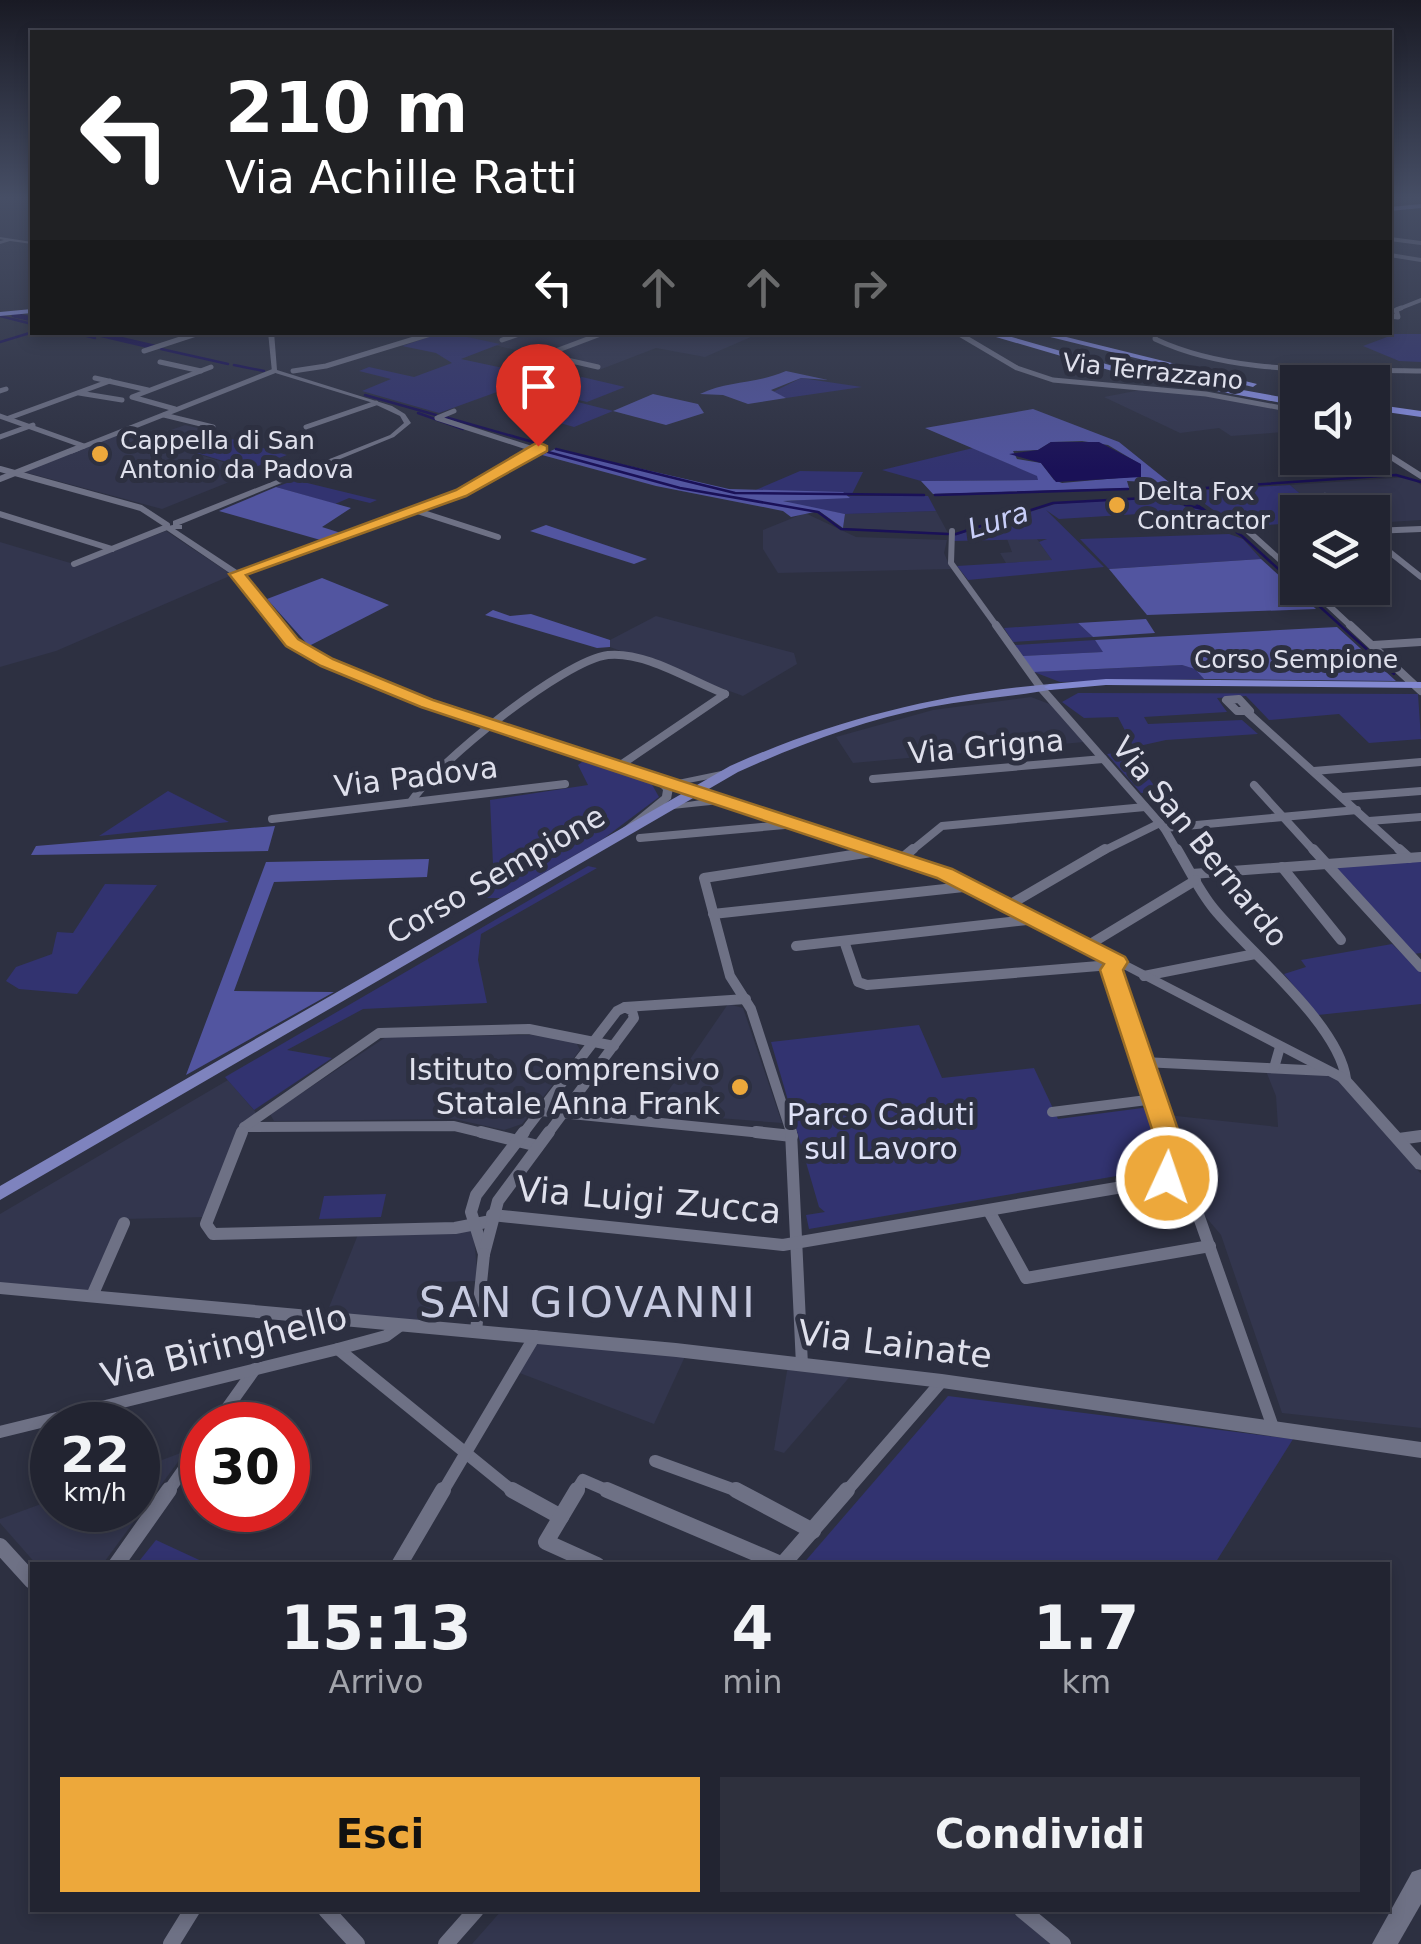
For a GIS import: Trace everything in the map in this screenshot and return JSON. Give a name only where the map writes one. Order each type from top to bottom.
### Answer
[{"type":"highway","points":[[0,310],[30,308]]},
{"type":"highway","points":[[994,335],[1098,366],[1280,399]]},
{"type":"highway","points":[[1047,335],[1280,389]]},
{"type":"highway","points":[[1390,413],[1421,417]]},
{"type":"highway","name":"Corso Sempione","points":[[1046,687],[1415,688]]},
{"type":"main road","name":"Corso Sempione","points":[[0,1194],[632,836],[667,808],[726,773],[859,720],[976,695],[1046,687]]},
{"type":"main road","points":[[1384,1944],[1417,1899]]},
{"type":"street","points":[[1393,316],[1395,310],[1421,300]]},
{"type":"street","points":[[1392,306],[1400,308]]},
{"type":"street","points":[[144,352],[193,335]]},
{"type":"street","points":[[272,335],[284,371]]},
{"type":"street","points":[[284,371],[320,368],[427,335]]},
{"type":"street","points":[[502,340],[516,335]]},
{"type":"street","points":[[598,335],[545,355],[598,368]]},
{"type":"street","name":"Via Terrazzano","points":[[961,335],[1017,368],[1053,380],[1206,394],[1280,408]]},
{"type":"street","points":[[1156,335],[1155,339],[1169,346],[1256,363],[1421,370]]},
{"type":"street","points":[[160,362],[201,371]]},
{"type":"street","points":[[0,479],[264,376],[333,364]]},
{"type":"street","points":[[131,399],[211,367]]},
{"type":"street","points":[[74,564],[383,439],[404,423],[392,407],[284,371]]},
{"type":"street","points":[[95,378],[148,390]]},
{"type":"street","points":[[0,419],[110,382]]},
{"type":"street","points":[[78,393],[176,409]]},
{"type":"street","points":[[306,427],[376,402]]},
{"type":"street","points":[[237,574],[472,488],[542,448],[437,418],[454,411]]},
{"type":"street","points":[[163,414],[213,427]]},
{"type":"street","points":[[9,418],[85,446]]},
{"type":"street","points":[[0,438],[34,425]]},
{"type":"street","points":[[1390,456],[1421,476]]},
{"type":"street","points":[[0,469],[141,508],[173,526],[237,574],[297,647],[418,701],[878,851],[972,886],[1088,946],[1114,964],[1346,1079],[1421,1165]]},
{"type":"street","points":[[414,510],[498,537]]},
{"type":"street","points":[[0,514],[112,549]]},
{"type":"street","points":[[1390,532],[1421,528]]},
{"type":"street","points":[[1248,531],[1280,560]]},
{"type":"street","name":"Via San Bernardo","points":[[952,534],[951,563],[1103,759],[1162,825],[1212,907],[1306,1009],[1344,1064],[1346,1079]]},
{"type":"street","points":[[1390,550],[1421,577]]},
{"type":"street","points":[[1329,605],[1415,688]]},
{"type":"street","points":[[1373,645],[1421,642]]},
{"type":"street","points":[[412,802],[419,786],[492,725],[600,656],[618,656],[725,694],[619,766]]},
{"type":"street","points":[[1247,712],[1409,858]]},
{"type":"street","name":"Via Grigna","points":[[873,779],[1103,759]]},
{"type":"street","points":[[1314,771],[1421,762]]},
{"type":"street","points":[[656,777],[690,782],[726,773]]},
{"type":"street","points":[[726,773],[720,789],[726,802]]},
{"type":"street","points":[[632,836],[668,797],[668,789],[656,777]]},
{"type":"street","name":"Via Padova","points":[[272,819],[565,784]]},
{"type":"street","points":[[1254,785],[1421,967]]},
{"type":"street","points":[[1343,797],[1421,791]]},
{"type":"street","points":[[667,808],[726,802]]},
{"type":"street","points":[[901,859],[942,826],[1145,807]]},
{"type":"street","points":[[1009,905],[1123,838],[1162,825],[1358,810]]},
{"type":"street","points":[[1369,821],[1421,817]]},
{"type":"street","points":[[632,836],[796,824]]},
{"type":"street","points":[[802,1365],[800,1243],[792,1136],[746,1000],[730,976],[706,876],[878,851]]},
{"type":"street","points":[[1088,946],[1194,877],[1282,866],[1421,857]]},
{"type":"street","points":[[1282,866],[1341,940]]},
{"type":"street","points":[[713,914],[972,886]]},
{"type":"street","points":[[796,946],[1036,919]]},
{"type":"street","points":[[844,941],[858,982],[867,985],[1114,964]]},
{"type":"street","points":[[1144,976],[1255,954]]},
{"type":"street","points":[[1114,964],[1181,1176],[1210,1246],[1274,1430]]},
{"type":"street","points":[[484,1254],[473,1218],[476,1195],[625,1008],[746,1000]]},
{"type":"street","points":[[476,1331],[492,1216],[538,1146],[634,1018],[625,1008]]},
{"type":"street","points":[[244,1127],[380,1033],[529,1029],[614,1046]]},
{"type":"street","points":[[1274,1068],[1280,1047]]},
{"type":"street","points":[[1143,1062],[1328,1071]]},
{"type":"street","points":[[1052,1112],[1155,1100]]},
{"type":"street","points":[[540,1111],[792,1136]]},
{"type":"street","points":[[244,1127],[454,1126],[538,1146]]},
{"type":"street","name":"Via Luigi Zucca","points":[[244,1127],[206,1224],[214,1234],[455,1228],[473,1218],[492,1216],[800,1243],[1181,1176]]},
{"type":"street","points":[[1399,1139],[1421,1136]]},
{"type":"street","points":[[989,1211],[1026,1278],[1210,1246]]},
{"type":"street","points":[[92,1296],[124,1222]]},
{"type":"street","name":"Via Lainate","points":[[1,1290],[535,1336],[802,1365],[942,1381],[1421,1450]]},
{"type":"street","name":"Via Biringhello","points":[[0,1432],[338,1349],[386,1336],[401,1325]]},
{"type":"street","points":[[400,1562],[535,1336]]},
{"type":"street","points":[[338,1349],[525,1501],[561,1516]]},
{"type":"street","points":[[232,1402],[256,1368]]},
{"type":"street","points":[[785,1562],[942,1381]]},
{"type":"street","points":[[654,1462],[741,1492],[814,1531]]},
{"type":"street","points":[[118,1562],[180,1474]]},
{"type":"street","points":[[589,1562],[546,1542],[583,1480],[775,1562]]},
{"type":"street","points":[[0,1546],[30,1579]]},
{"type":"street","points":[[172,1944],[191,1912]]},
{"type":"street","points":[[328,1912],[357,1944]]},
{"type":"street","points":[[446,1944],[474,1912]]},
{"type":"street","points":[[1024,1912],[1062,1944]]},
{"type":"shaded area","points":[[452,335],[755,335],[705,357],[656,348],[599,370]]},
{"type":"shaded area","points":[[786,371],[828,380],[801,378],[771,390],[786,398],[748,404],[723,395],[700,394],[721,386]]},
{"type":"shaded area","points":[[1140,390],[1196,394],[1280,409],[1280,432],[1231,436],[1219,428],[1180,433],[1104,397]]},
{"type":"shaded area","points":[[653,394],[698,404],[704,413],[666,425],[613,411]]},
{"type":"shaded area","points":[[1033,409],[1119,442],[1170,483],[1127,481],[1129,488],[933,494],[921,481],[1038,480],[1037,476],[925,428]],"holes":[[[1051,442],[1108,445],[1140,464],[1141,476],[1062,483],[1054,480],[1041,463],[1017,459],[1013,451],[1038,450]]]},
{"type":"shaded area","points":[[185,425],[231,436],[188,451],[254,472],[162,509],[24,472],[129,430],[154,436]]},
{"type":"shaded area","points":[[1051,442],[1099,442],[1141,464],[1141,477],[1056,482],[1041,463],[1009,454],[1038,450]]},
{"type":"shaded area","points":[[555,449],[729,489],[843,492],[850,498],[783,501],[845,514],[843,528],[819,511],[791,517],[783,511],[656,486],[542,455]]},
{"type":"shaded area","points":[[1409,477],[1421,485],[1421,520],[1390,522],[1390,495],[1302,495],[1290,485]]},
{"type":"shaded area","points":[[276,487],[351,508],[322,527],[344,534],[324,541],[219,511]]},
{"type":"shaded area","points":[[936,511],[948,533],[843,528],[845,514]]},
{"type":"shaded area","points":[[805,513],[856,537],[947,540],[944,553],[951,569],[778,573],[763,549],[763,530]]},
{"type":"shaded area","points":[[546,525],[647,559],[634,564],[530,531]]},
{"type":"shaded area","points":[[166,531],[232,575],[56,651],[0,667],[0,542],[77,565]]},
{"type":"shaded area","points":[[1007,539],[1037,539],[1053,561],[1006,563],[1000,553],[1012,552]]},
{"type":"shaded area","points":[[1261,559],[1280,576],[1280,605],[1312,605],[1316,609],[1147,615],[1109,569]]},
{"type":"shaded area","points":[[322,578],[389,605],[309,646],[267,599]]},
{"type":"shaded area","points":[[493,610],[510,616],[531,614],[610,640],[610,647],[597,648],[485,615]]},
{"type":"shaded area","points":[[656,616],[794,653],[797,664],[743,696],[610,647],[610,640]]},
{"type":"shaded area","points":[[1146,619],[1155,633],[1093,637],[1078,623]]},
{"type":"shaded area","points":[[1337,627],[1396,681],[1204,679],[1195,669],[1182,665],[1034,672],[1022,656],[1103,652],[1095,640]]},
{"type":"shaded area","points":[[1031,697],[1052,705],[1084,742],[853,763],[836,737],[933,710]]},
{"type":"shaded area","points":[[275,826],[268,851],[31,855],[36,846]]},
{"type":"shaded area","points":[[429,859],[427,877],[274,882],[234,991],[334,992],[186,1075],[266,862]]},
{"type":"shaded area","points":[[728,1004],[743,1008],[782,1123],[653,1113]]},
{"type":"shaded area","points":[[532,1035],[576,1042],[580,1050],[522,1124],[504,1130],[454,1119],[274,1121],[270,1114],[386,1037]]},
{"type":"shaded area","points":[[1266,1071],[1327,1074],[1343,1082],[1421,1174],[1421,1428],[1282,1413],[1221,1235],[1200,1210],[1167,1115],[1278,1127],[1276,1096]]},
{"type":"shaded area","points":[[228,1080],[257,1114],[250,1119],[207,1217],[124,1219],[91,1293],[0,1285],[0,1214]]},
{"type":"shaded area","points":[[473,1227],[478,1281],[439,1282],[426,1323],[326,1315],[359,1232]]},
{"type":"shaded area","points":[[536,1339],[687,1352],[654,1424],[517,1372]]},
{"type":"shaded area","points":[[788,1365],[853,1373],[784,1453],[774,1450]]},
{"type":"shaded area","points":[[180,1453],[180,1459],[160,1486],[160,1461]]},
{"type":"shaded area","points":[[30,1508],[30,1532],[126,1532],[104,1562],[34,1562],[0,1519]]},
{"type":"shaded area","points":[[500,1912],[1012,1912],[1051,1944],[472,1944]]},
{"type":"green space","points":[[1395,334],[1421,334],[1421,362],[1399,361],[1363,346]]},
{"type":"green space","points":[[435,335],[458,335],[500,344],[461,359],[541,376],[439,413],[362,391],[391,379],[359,371],[369,367],[414,377],[452,363],[436,353],[402,346]]},
{"type":"green space","points":[[582,377],[625,387],[587,402],[545,392]]},
{"type":"green space","points":[[801,378],[862,387],[786,398],[771,393]]},
{"type":"green space","points":[[537,395],[613,411],[574,427],[521,412],[554,400]]},
{"type":"green space","points":[[228,438],[287,455],[250,469],[190,451]]},
{"type":"green space","points":[[973,448],[1038,476],[1038,480],[921,481],[882,470]]},
{"type":"green space","points":[[800,471],[863,472],[852,494],[751,492]]},
{"type":"green space","points":[[295,480],[377,500],[370,503],[349,498],[335,504],[276,487]]},
{"type":"green space","points":[[1290,485],[1302,495],[1280,495],[1280,524],[1237,527],[1187,491]]},
{"type":"green space","points":[[849,496],[928,496],[936,511],[845,514],[779,502]]},
{"type":"green space","points":[[1149,498],[1203,510],[1059,519],[1046,510],[1104,567],[968,580],[957,566],[1052,560],[1039,542],[1047,539],[954,541],[954,536],[1055,504]]},
{"type":"green space","points":[[1229,534],[1243,539],[1261,559],[1109,569],[1080,539]]},
{"type":"green space","points":[[1078,623],[1093,637],[1013,642],[1004,628]]},
{"type":"green space","points":[[1095,640],[1104,652],[1022,656],[1014,645]]},
{"type":"green space","points":[[1182,665],[1196,669],[1204,679],[1060,682],[1034,672]]},
{"type":"green space","points":[[1078,693],[1418,694],[1421,739],[1369,743],[1339,714],[1269,720],[1246,696],[1217,698],[1227,712],[1144,717],[1148,724],[1242,720],[1258,734],[1166,740],[1139,746],[1141,752],[1132,756],[1159,792],[1141,793],[1107,754],[1135,750],[1118,717],[1084,718],[1062,702]]},
{"type":"green space","points":[[586,759],[650,781],[659,797],[603,839],[500,898],[474,898],[474,887],[497,887],[514,876],[511,869],[493,864],[490,800],[588,785],[578,765]]},
{"type":"green space","points":[[168,791],[229,822],[99,836]]},
{"type":"green space","points":[[1421,859],[1421,953],[1413,954],[1334,867]]},
{"type":"green space","points":[[588,866],[597,868],[481,934],[478,960],[487,1003],[363,1009],[287,1050],[332,1058],[254,1110],[225,1077]]},
{"type":"green space","points":[[105,884],[157,885],[77,994],[19,989],[6,981],[16,967],[52,954],[57,932],[73,933]]},
{"type":"green space","points":[[1392,944],[1421,971],[1421,1004],[1318,1015],[1284,974],[1306,967],[1301,960]]},
{"type":"green space","name":"Parco Caduti sul Lavoro","points":[[919,1025],[942,1078],[1034,1068],[1058,1119],[1150,1107],[1169,1167],[809,1229],[806,1215],[825,1212],[819,1207],[771,1042]]},
{"type":"green space","points":[[386,1194],[381,1217],[319,1219],[324,1196]]},
{"type":"green space","points":[[948,1396],[1293,1439],[1216,1562],[805,1562]]},
{"type":"green space","points":[[156,1540],[204,1562],[138,1562]]},
{"type":"waterway","points":[[14,315],[30,319]]},
{"type":"waterway","name":"Lura","points":[[0,316],[30,324]]},
{"type":"waterway","points":[[0,342],[30,333]]},
{"type":"waterway","name":"Lura","points":[[83,335],[95,338]]},
{"type":"waterway","points":[[103,335],[154,347]]},
{"type":"waterway","name":"Lura","points":[[161,349],[228,364]]},
{"type":"waterway","name":"Lura","points":[[234,365],[264,371]]},
{"type":"waterway","name":"Lura","points":[[365,395],[436,415]]},
{"type":"waterway","name":"Lura","points":[[418,413],[463,429]]},
{"type":"waterway","points":[[445,417],[547,446]]},
{"type":"waterway","points":[[556,449],[735,493],[924,495]]},
{"type":"waterway","name":"Lura","points":[[548,452],[680,488],[818,512],[841,529],[948,534]]},
{"type":"waterway","points":[[1190,489],[1396,475],[1421,482]]},
{"type":"waterway","points":[[935,495],[1128,489]]},
{"type":"waterway","name":"Lura","points":[[956,534],[1053,503],[1184,496],[1203,509]]},
{"type":"waterway","name":"Lura","points":[[1185,505],[1203,509]]},
{"type":"waterway","name":"Lura","points":[[1203,509],[1242,536],[1394,674]]},
{"type":"place","name":"Cappella di San Antonio da Padova","points":[[100,454]]},
{"type":"place","name":"Delta Fox Contractor","points":[[1117,505]]},
{"type":"place","name":"Istituto Comprensivo Statale Anna Frank","points":[[740,1087]]},
{"type":"district","name":"SAN GIOVANNI","points":[[588,1302]]},
{"type":"route","points":[[538,446],[542,449],[461,493],[237,574],[292,643],[327,662],[427,704],[945,874],[1117,962],[1112,970],[1181,1176],[1167,1178]]}]
